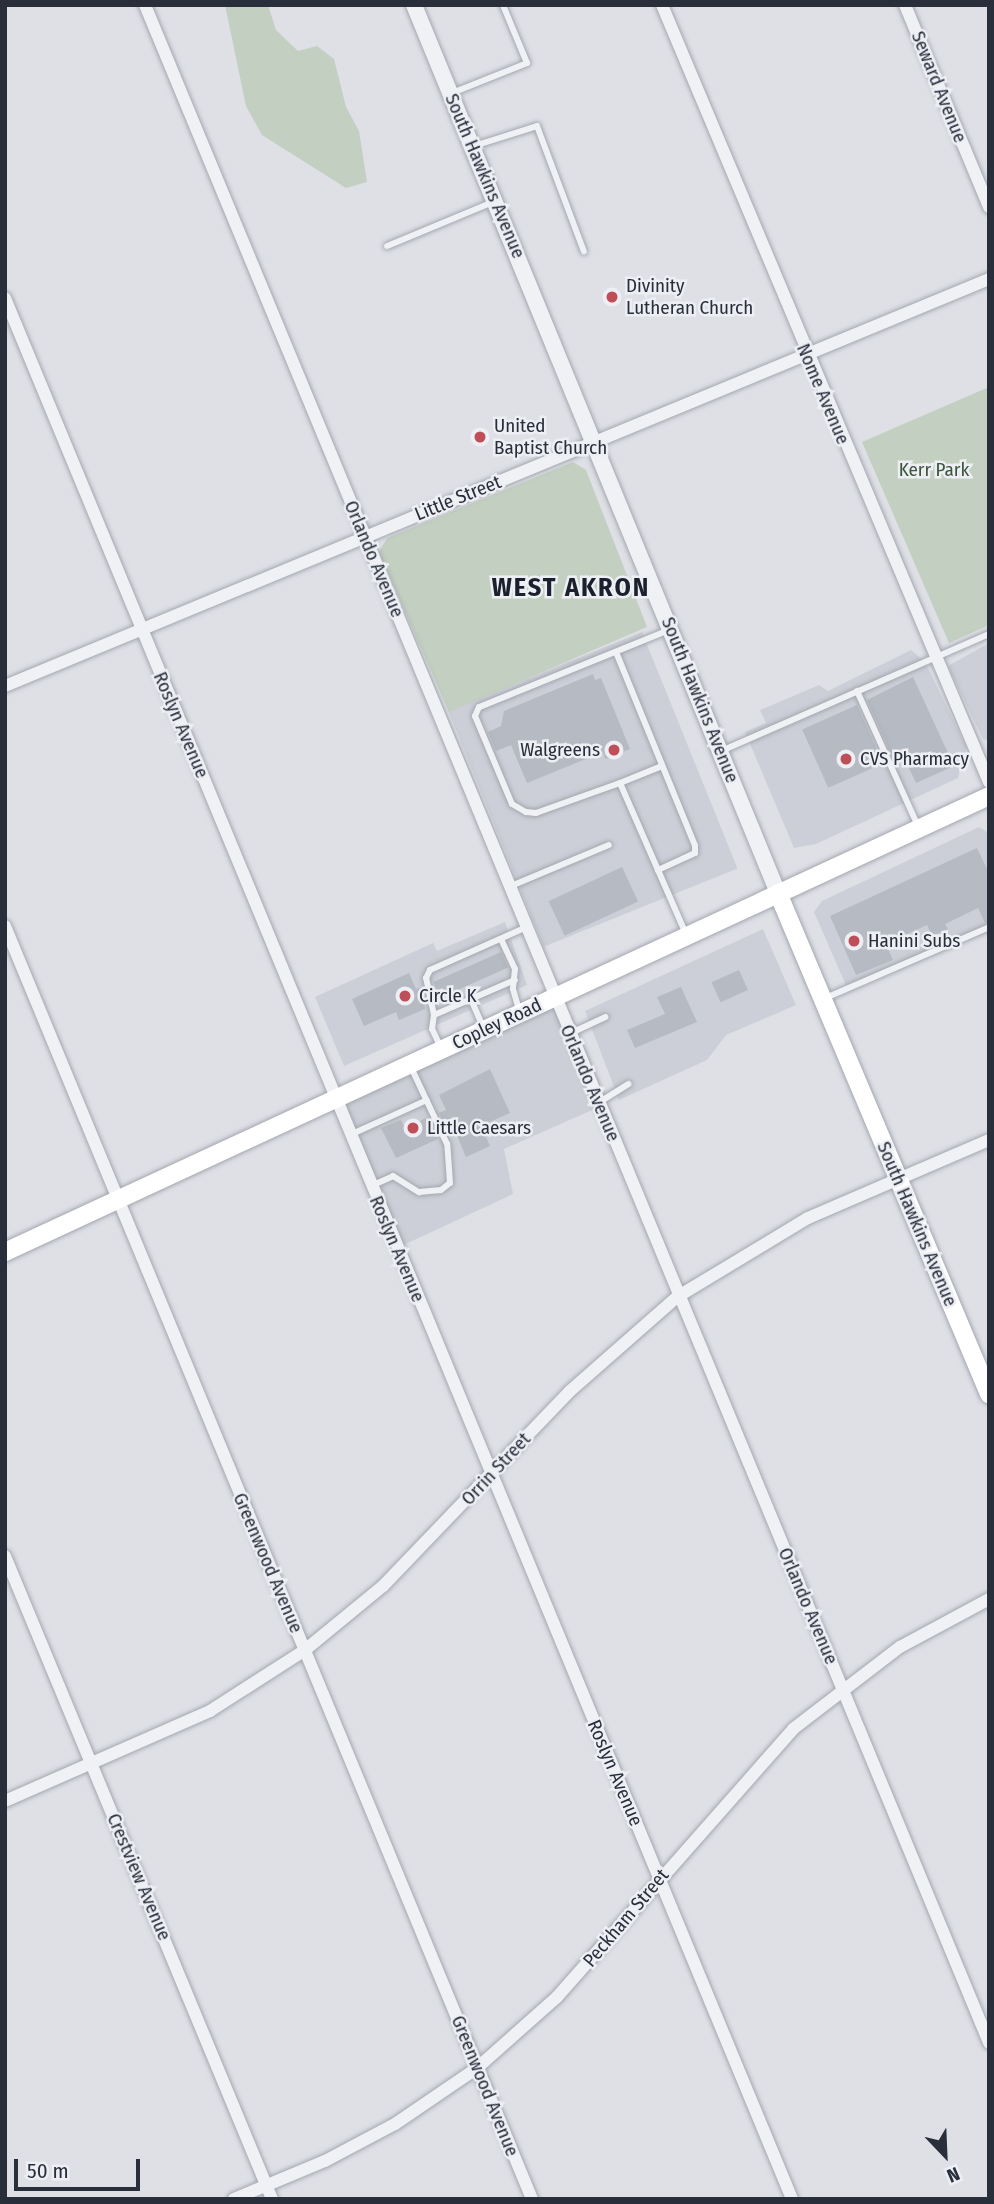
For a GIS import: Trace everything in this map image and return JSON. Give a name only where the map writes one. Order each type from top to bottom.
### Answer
[{"type":"main road","name":"Copley Road","points":[[5,1252],[989,796]]},
{"type":"main road","name":"South Hawkins Avenue","points":[[778,893],[989,1394]]},
{"type":"street","name":"Orlando Avenue","points":[[145,5],[677,1297],[989,2043]]},
{"type":"street","name":"South Hawkins Avenue","points":[[414,5],[778,893]]},
{"type":"street","name":"Nome Avenue","points":[[662,5],[933,657],[989,782]]},
{"type":"street","name":"Seward Avenue","points":[[905,5],[989,207]]},
{"type":"street","name":"Little Street","points":[[5,687],[989,279]]},
{"type":"street","name":"Roslyn Avenue","points":[[5,298],[792,2199]]},
{"type":"street","name":"Greenwood Avenue","points":[[5,926],[532,2199]]},
{"type":"street","name":"Orrin Street","points":[[5,1801],[91,1766],[210,1711],[305,1650],[383,1586],[570,1391],[677,1297],[808,1218],[989,1140]]},
{"type":"street","name":"Crestview Avenue","points":[[5,1556],[272,2199]]},
{"type":"street","name":"Peckham Street","points":[[234,2199],[394,2124],[477,2068],[557,1997],[763,1758],[842,1687],[900,1647],[989,1599]]},
{"type":"lane","points":[[451,94],[527,63],[503,5]]},
{"type":"lane","points":[[472,146],[537,126],[584,252]]},
{"type":"lane","points":[[387,246],[495,201]]},
{"type":"lane","points":[[662,766],[536,813],[526,812],[512,804],[475,716],[480,707],[672,629]]},
{"type":"lane","points":[[720,752],[989,634]]},
{"type":"lane","points":[[615,652],[695,853],[658,870]]},
{"type":"lane","points":[[857,691],[919,828]]},
{"type":"lane","points":[[620,783],[687,936]]},
{"type":"lane","points":[[509,887],[609,845]]},
{"type":"lane","points":[[821,999],[989,927]]},
{"type":"lane","points":[[442,1050],[432,1029],[434,1015],[426,978],[430,971],[526,928]]},
{"type":"lane","points":[[501,939],[515,980],[515,1000],[521,1013]]},
{"type":"lane","points":[[434,1015],[515,980]]},
{"type":"lane","points":[[471,999],[485,1030]]},
{"type":"lane","points":[[569,1034],[606,1017]]},
{"type":"lane","points":[[371,1186],[393,1176],[419,1192],[441,1190],[450,1183],[447,1143],[410,1065]]},
{"type":"lane","points":[[598,1103],[629,1084]]},
{"type":"lane","points":[[350,1134],[427,1100]]},
{"type":"shaded area","points":[[642,632],[738,868],[544,947],[448,710]]},
{"type":"shaded area","points":[[989,643],[989,741],[983,739],[948,666]]},
{"type":"shaded area","points":[[911,650],[925,662],[966,747],[958,778],[816,844],[794,848],[745,732],[766,723],[760,710],[819,685],[828,691]]},
{"type":"shaded area","points":[[979,827],[989,833],[989,931],[848,990],[814,912],[822,901]]},
{"type":"shaded area","points":[[505,922],[527,985],[344,1066],[315,997],[433,943],[437,951]]},
{"type":"shaded area","points":[[763,929],[796,1005],[726,1035],[707,1060],[619,1100],[585,1011]]},
{"type":"shaded area","points":[[554,998],[599,1107],[504,1149],[513,1194],[397,1248],[336,1100]]},
{"type":"green space","points":[[225,5],[268,5],[276,30],[298,51],[317,46],[334,59],[346,107],[359,131],[367,182],[346,188],[262,135],[246,106]]},
{"type":"green space","name":"Kerr Park","points":[[989,387],[989,625],[949,643],[862,442]]},
{"type":"green space","points":[[573,462],[586,470],[647,627],[449,712],[379,552],[387,538]]},
{"type":"building","points":[[593,674],[595,680],[601,678],[630,749],[605,759],[603,752],[527,783],[511,745],[496,751],[488,732],[501,726],[504,711]]},
{"type":"building","points":[[913,677],[954,766],[916,783],[902,753],[893,758],[867,700]]},
{"type":"building","points":[[857,705],[883,763],[828,788],[802,729]]},
{"type":"building","points":[[977,848],[989,873],[989,921],[985,923],[978,908],[945,924],[948,929],[932,936],[927,925],[886,944],[893,960],[856,975],[830,916]]},
{"type":"building","points":[[622,867],[638,901],[565,936],[549,901]]},
{"type":"building","points":[[501,952],[508,968],[440,998],[433,982]]},
{"type":"building","points":[[739,970],[748,990],[721,1002],[712,982]]},
{"type":"building","points":[[409,973],[416,989],[422,987],[425,1009],[399,1020],[396,1012],[364,1026],[352,999]]},
{"type":"building","points":[[681,987],[697,1022],[635,1048],[627,1030],[665,1014],[657,997]]},
{"type":"building","points":[[490,1069],[510,1113],[481,1126],[490,1146],[466,1157],[455,1131],[449,1134],[439,1113],[446,1110],[439,1095]]},
{"type":"building","points":[[428,1117],[438,1139],[396,1158],[381,1128],[401,1120],[405,1128]]},
{"type":"place","name":"Divinity Lutheran Church","points":[[612,297]]},
{"type":"place","name":"United Baptist Church","points":[[480,437]]},
{"type":"place","name":"Walgreens","points":[[614,750]]},
{"type":"place","name":"CVS Pharmacy","points":[[846,759]]},
{"type":"place","name":"Hanini Subs","points":[[854,941]]},
{"type":"place","name":"Circle K","points":[[405,996]]},
{"type":"place","name":"Little Caesars","points":[[413,1128]]},
{"type":"district","name":"WEST AKRON","points":[[571,588]]}]
